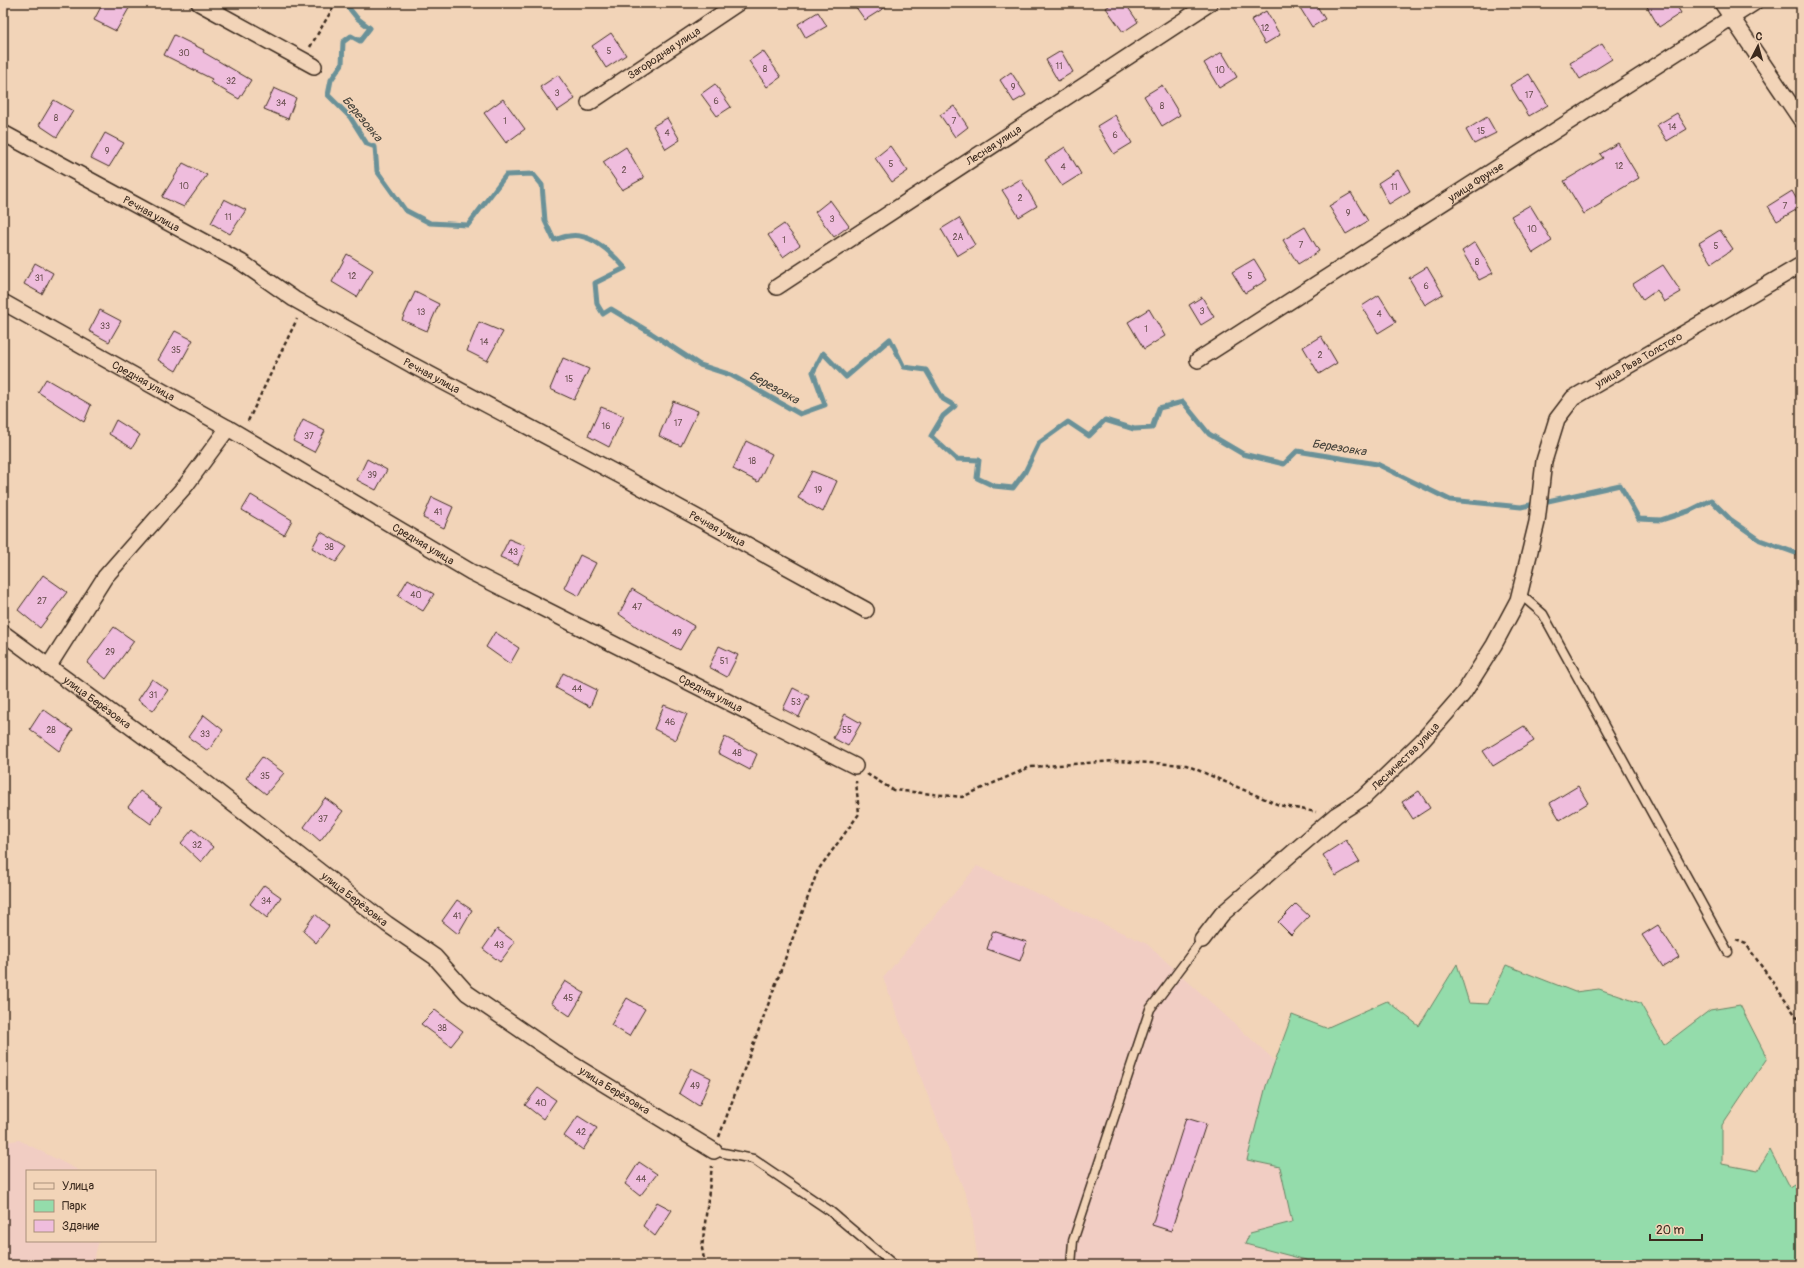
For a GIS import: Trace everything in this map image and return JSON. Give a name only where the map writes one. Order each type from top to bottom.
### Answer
[{"type":"street","points":[[199,3],[309,63]]},
{"type":"street","name":"Загородная улица","points":[[589,103],[738,3]]},
{"type":"street","name":"Лесная улица","points":[[777,287],[1210,3]]},
{"type":"street","points":[[1722,3],[1801,120]]},
{"type":"street","name":"улица Фрунзе","points":[[1198,360],[1754,3]]},
{"type":"street","name":"Речная улица","points":[[3,133],[241,262],[304,305],[412,365],[618,474],[866,610]]},
{"type":"street","name":"улица Льва Толстого","points":[[1537,522],[1544,460],[1557,419],[1573,398],[1801,265]]},
{"type":"street","name":"Средняя улица","points":[[3,302],[228,428],[471,572],[855,766]]},
{"type":"street","points":[[48,667],[105,577],[186,485],[228,428]]},
{"type":"street","name":"Лесничества улица","points":[[1202,940],[1222,914],[1336,815],[1362,798],[1422,740],[1463,694],[1494,645],[1518,600],[1537,522]]},
{"type":"street","name":"улица Берёзовка","points":[[3,633],[187,768],[387,924],[435,957],[466,993],[562,1058],[714,1151]]},
{"type":"lane","points":[[1520,594],[1542,614],[1728,952]]},
{"type":"lane","points":[[1071,1265],[1073,1241],[1150,1009],[1202,940]]},
{"type":"lane","points":[[714,1151],[753,1159],[830,1211],[894,1265]]},
{"type":"path","points":[[309,63],[335,4]]},
{"type":"path","points":[[241,436],[304,305]]},
{"type":"path","points":[[855,766],[893,790],[962,797],[1030,767],[1116,760],[1186,765],[1279,805],[1336,815]]},
{"type":"path","points":[[705,1265],[702,1248],[714,1151],[818,870],[859,814],[855,766]]},
{"type":"path","points":[[1717,932],[1746,944],[1801,1023]]},
{"type":"shaded area","points":[[977,866],[1147,944],[1341,1121],[1434,1265],[978,1265],[971,1209],[883,978]]},
{"type":"shaded area","points":[[19,1140],[78,1170],[26,1170],[26,1242],[99,1242],[92,1265],[3,1265],[3,1142]]},
{"type":"green space","points":[[1457,964],[1469,1003],[1488,1004],[1506,965],[1575,992],[1599,989],[1640,1003],[1664,1045],[1710,1010],[1740,1005],[1767,1058],[1722,1125],[1722,1164],[1758,1171],[1770,1150],[1789,1187],[1801,1180],[1801,1265],[1315,1265],[1314,1262],[1245,1244],[1250,1233],[1292,1222],[1280,1167],[1247,1160],[1266,1086],[1292,1015],[1326,1028],[1387,1001],[1419,1026]]},
{"type":"building","points":[[103,3],[132,3],[116,31],[94,20]]},
{"type":"building","points":[[853,3],[892,3],[865,20]]},
{"type":"building","points":[[1113,3],[1125,3],[1138,22],[1123,32],[1106,8]]},
{"type":"building","points":[[1297,3],[1315,3],[1325,19],[1312,27]]},
{"type":"building","points":[[1645,3],[1675,3],[1681,13],[1659,27]]},
{"type":"building","points":[[1266,11],[1280,35],[1265,44],[1251,20]]},
{"type":"building","points":[[818,12],[827,26],[806,38],[798,24]]},
{"type":"building","points":[[611,33],[626,55],[606,68],[592,46]]},
{"type":"building","points":[[174,35],[204,50],[203,52],[251,80],[239,99],[210,82],[212,79],[164,55]]},
{"type":"building","points":[[1602,44],[1612,59],[1580,79],[1570,63]]},
{"type":"building","points":[[763,51],[781,77],[767,87],[749,61]]},
{"type":"building","points":[[1061,51],[1073,72],[1058,81],[1046,60]]},
{"type":"building","points":[[1222,52],[1237,77],[1219,88],[1204,63]]},
{"type":"building","points":[[1011,72],[1026,95],[1014,102],[1000,80]]},
{"type":"building","points":[[1529,74],[1548,105],[1529,116],[1510,85]]},
{"type":"building","points":[[558,75],[575,99],[557,111],[540,87]]},
{"type":"building","points":[[715,84],[731,107],[717,116],[701,94]]},
{"type":"building","points":[[1162,85],[1180,115],[1162,126],[1144,96]]},
{"type":"building","points":[[274,88],[296,98],[288,119],[264,109]]},
{"type":"building","points":[[503,99],[525,129],[506,143],[484,113]]},
{"type":"building","points":[[54,100],[73,111],[57,137],[39,125]]},
{"type":"building","points":[[954,106],[968,127],[955,137],[940,115]]},
{"type":"building","points":[[1677,113],[1687,129],[1667,141],[1657,125]]},
{"type":"building","points":[[1115,115],[1132,143],[1114,154],[1097,126]]},
{"type":"building","points":[[1487,117],[1496,133],[1474,144],[1466,130]]},
{"type":"building","points":[[667,118],[680,140],[666,149],[653,126]]},
{"type":"building","points":[[105,133],[124,143],[109,167],[91,158]]},
{"type":"building","points":[[1618,143],[1639,178],[1601,201],[1602,203],[1584,214],[1564,181],[1603,158],[1600,154]]},
{"type":"building","points":[[890,146],[908,171],[892,182],[875,158]]},
{"type":"building","points":[[626,147],[644,178],[622,190],[603,162]]},
{"type":"building","points":[[1065,147],[1081,174],[1062,186],[1045,160]]},
{"type":"building","points":[[183,163],[207,175],[184,207],[162,197]]},
{"type":"building","points":[[1398,170],[1410,191],[1389,204],[1378,183]]},
{"type":"building","points":[[1021,179],[1037,206],[1019,217],[1002,190]]},
{"type":"building","points":[[1792,191],[1801,207],[1777,221],[1768,206]]},
{"type":"building","points":[[1351,193],[1368,221],[1346,234],[1329,206]]},
{"type":"building","points":[[224,199],[246,210],[230,234],[211,223]]},
{"type":"building","points":[[830,200],[849,226],[834,237],[815,212]]},
{"type":"building","points":[[1530,205],[1552,241],[1533,253],[1511,216]]},
{"type":"building","points":[[959,218],[975,245],[957,256],[941,229]]},
{"type":"building","points":[[784,224],[800,245],[783,257],[768,235]]},
{"type":"building","points":[[1305,227],[1319,251],[1298,264],[1283,240]]},
{"type":"building","points":[[1720,230],[1733,249],[1712,263],[1699,243]]},
{"type":"building","points":[[1475,242],[1493,273],[1479,280],[1462,251]]},
{"type":"building","points":[[347,254],[373,270],[357,297],[332,282]]},
{"type":"building","points":[[1254,259],[1267,280],[1245,293],[1232,272]]},
{"type":"building","points":[[35,263],[53,273],[42,294],[24,284]]},
{"type":"building","points":[[1663,265],[1681,292],[1664,302],[1657,290],[1643,300],[1633,284]]},
{"type":"building","points":[[1427,267],[1443,294],[1425,305],[1409,278]]},
{"type":"building","points":[[415,292],[439,304],[427,331],[402,320]]},
{"type":"building","points":[[1379,295],[1396,322],[1378,333],[1362,306]]},
{"type":"building","points":[[1202,297],[1214,317],[1201,325],[1189,305]]},
{"type":"building","points":[[1149,309],[1165,336],[1144,349],[1128,322]]},
{"type":"building","points":[[100,310],[121,321],[109,342],[89,331]]},
{"type":"building","points":[[479,322],[503,332],[487,361],[467,351]]},
{"type":"building","points":[[175,331],[193,340],[176,371],[158,360]]},
{"type":"building","points":[[1321,336],[1337,363],[1319,374],[1303,347]]},
{"type":"building","points":[[563,358],[589,369],[574,400],[550,389]]},
{"type":"building","points":[[46,379],[91,405],[84,422],[38,392]]},
{"type":"building","points":[[673,401],[698,411],[681,446],[659,436]]},
{"type":"building","points":[[601,407],[624,416],[609,447],[588,436]]},
{"type":"building","points":[[116,420],[140,435],[132,448],[109,434]]},
{"type":"building","points":[[303,420],[325,431],[314,452],[293,441]]},
{"type":"building","points":[[746,441],[772,454],[758,482],[733,469]]},
{"type":"building","points":[[367,459],[387,470],[376,490],[357,480]]},
{"type":"building","points":[[812,471],[837,481],[823,512],[798,498]]},
{"type":"building","points":[[251,495],[292,520],[284,535],[242,510]]},
{"type":"building","points":[[432,497],[453,507],[444,528],[423,518]]},
{"type":"building","points":[[321,532],[347,547],[336,562],[312,548]]},
{"type":"building","points":[[509,539],[526,546],[518,565],[500,557]]},
{"type":"building","points":[[580,555],[596,563],[579,596],[564,588]]},
{"type":"building","points":[[43,575],[67,592],[40,628],[18,610]]},
{"type":"building","points":[[408,579],[434,594],[423,611],[398,596]]},
{"type":"building","points":[[632,589],[694,626],[680,650],[640,629],[619,614]]},
{"type":"building","points":[[114,627],[134,641],[106,679],[87,663]]},
{"type":"building","points":[[495,632],[519,648],[510,664],[486,647]]},
{"type":"building","points":[[719,646],[738,655],[727,677],[709,667]]},
{"type":"building","points":[[563,673],[597,690],[590,707],[556,688]]},
{"type":"building","points":[[152,679],[168,690],[153,711],[138,700]]},
{"type":"building","points":[[793,688],[809,696],[799,717],[783,709]]},
{"type":"building","points":[[664,705],[687,714],[676,740],[654,729]]},
{"type":"building","points":[[43,709],[73,730],[59,751],[30,729]]},
{"type":"building","points":[[845,714],[861,723],[848,746],[833,738]]},
{"type":"building","points":[[204,715],[223,730],[208,751],[188,737]]},
{"type":"building","points":[[1524,726],[1534,741],[1493,766],[1483,751]]},
{"type":"building","points":[[725,737],[757,754],[750,770],[718,753]]},
{"type":"building","points":[[262,757],[284,773],[266,794],[246,778]]},
{"type":"building","points":[[1578,786],[1588,803],[1560,820],[1550,803]]},
{"type":"building","points":[[140,791],[162,807],[151,824],[128,807]]},
{"type":"building","points":[[1419,791],[1430,808],[1413,819],[1402,802]]},
{"type":"building","points":[[325,798],[343,811],[320,841],[304,827]]},
{"type":"building","points":[[193,829],[213,847],[201,862],[181,843]]},
{"type":"building","points":[[1346,840],[1360,862],[1336,876],[1323,855]]},
{"type":"building","points":[[264,885],[281,897],[267,918],[250,904]]},
{"type":"building","points":[[457,900],[472,910],[458,934],[442,921]]},
{"type":"building","points":[[1296,904],[1309,916],[1291,935],[1278,922]]},
{"type":"building","points":[[315,914],[329,926],[316,943],[303,931]]},
{"type":"building","points":[[1658,925],[1679,957],[1663,967],[1642,935]]},
{"type":"building","points":[[497,929],[515,942],[500,962],[483,949]]},
{"type":"building","points":[[993,931],[1027,942],[1020,961],[987,949]]},
{"type":"building","points":[[565,981],[584,993],[570,1016],[551,1003]]},
{"type":"building","points":[[627,998],[645,1009],[629,1036],[611,1025]]},
{"type":"building","points":[[435,1010],[463,1031],[451,1046],[421,1024]]},
{"type":"building","points":[[691,1068],[711,1078],[699,1106],[679,1093]]},
{"type":"building","points":[[538,1088],[556,1100],[543,1119],[525,1105]]},
{"type":"building","points":[[578,1116],[597,1128],[583,1150],[564,1136]]},
{"type":"building","points":[[1186,1118],[1206,1124],[1171,1231],[1152,1225]]},
{"type":"building","points":[[639,1162],[657,1174],[640,1196],[625,1184]]},
{"type":"building","points":[[657,1202],[672,1210],[655,1236],[643,1226]]},
{"type":"waterway","name":"Березовка","points":[[345,3],[357,18],[370,28],[360,41],[351,36],[343,42],[342,64],[331,80],[328,95],[350,117],[367,144],[375,147],[377,171],[405,210],[430,223],[468,225],[506,175],[533,174],[542,185],[545,221],[554,240],[567,236],[585,237],[593,240],[614,256],[625,268],[595,283],[597,304],[603,314],[611,309],[700,365],[731,375],[800,414],[825,405],[813,372],[823,353],[846,377],[890,339],[904,367],[926,370],[943,399],[955,406],[943,416],[931,436],[956,459],[979,460],[977,478],[994,486],[1013,488],[1025,472],[1039,443],[1068,422],[1089,436],[1105,420],[1134,429],[1152,428],[1159,408],[1183,402],[1209,434],[1243,454],[1284,464],[1297,451],[1377,464],[1450,500],[1521,507],[1620,485],[1639,519],[1661,520],[1689,511],[1711,500],[1730,519],[1760,540],[1801,555]]}]
